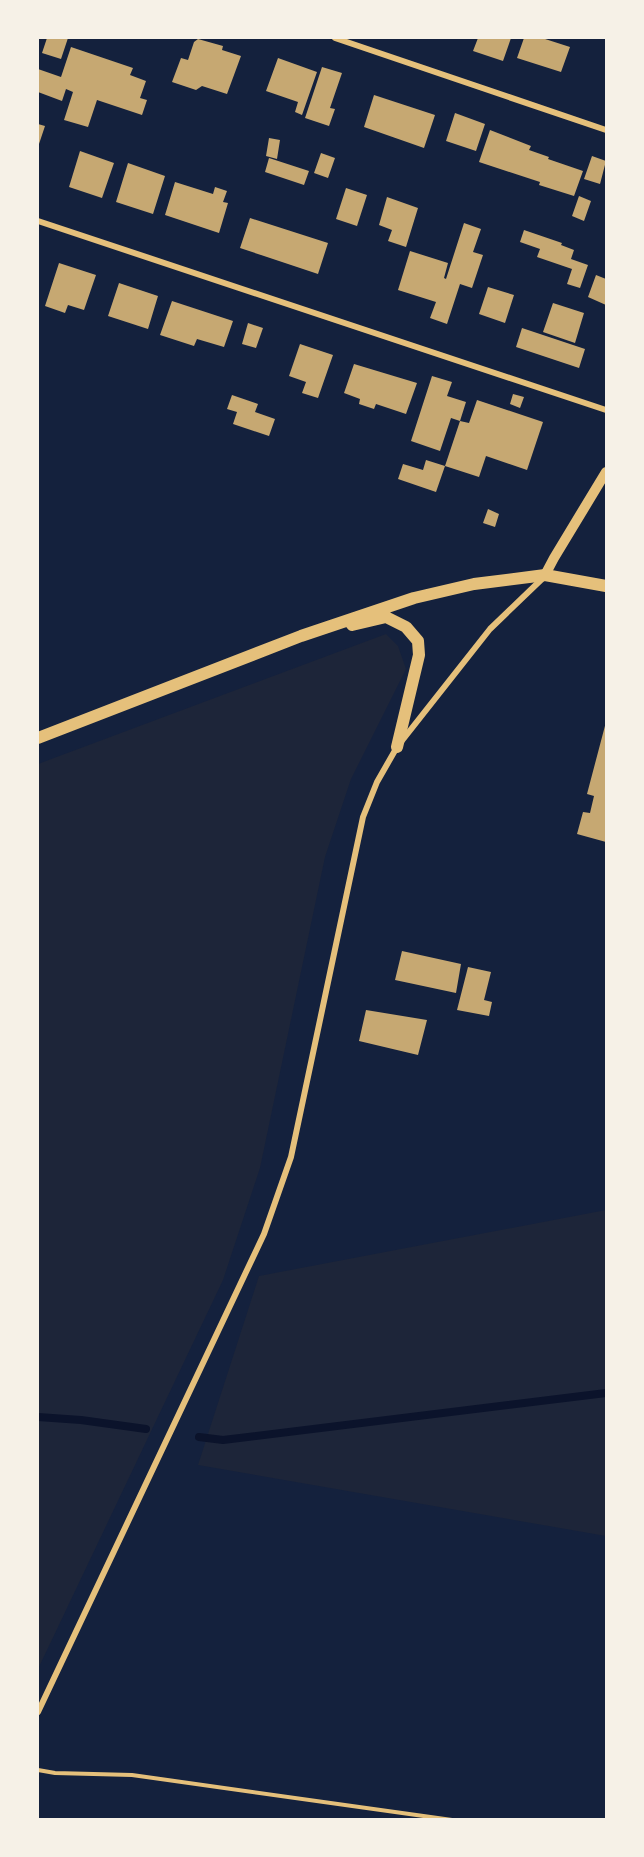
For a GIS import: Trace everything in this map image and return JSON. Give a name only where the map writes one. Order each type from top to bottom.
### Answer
[{"type":"main road","points":[[38,738],[301,636],[414,598],[474,584],[545,575],[606,586]]},
{"type":"main road","points":[[301,636],[386,617],[406,627],[418,641],[419,655],[397,747]]},
{"type":"street","points":[[335,38],[606,130]]},
{"type":"street","points":[[38,220],[606,410]]},
{"type":"street","points":[[38,1712],[264,1234],[291,1157],[363,817],[377,782],[397,747],[490,629],[545,575],[606,472]]},
{"type":"path","points":[[38,1770],[55,1773],[132,1775],[452,1820]]},
{"type":"shaded area","points":[[386,634],[398,646],[406,669],[351,779],[325,857],[260,1168],[223,1280],[38,1669],[38,764]]},
{"type":"shaded area","points":[[606,1210],[606,1536],[198,1465],[259,1276]]},
{"type":"building","points":[[47,38],[68,38],[61,59],[42,53]]},
{"type":"building","points":[[478,38],[511,38],[503,61],[473,51]]},
{"type":"building","points":[[524,38],[542,38],[570,47],[561,72],[517,58]]},
{"type":"building","points":[[198,39],[223,46],[222,50],[241,56],[227,94],[202,86],[196,90],[172,82],[181,58],[188,60],[194,42]]},
{"type":"building","points":[[71,47],[133,68],[130,75],[146,81],[140,98],[147,100],[142,115],[97,100],[88,127],[64,120],[73,92],[66,89],[62,101],[38,92],[38,69],[61,77]]},
{"type":"building","points":[[278,58],[317,72],[302,115],[295,112],[298,102],[266,91]]},
{"type":"building","points":[[322,67],[342,73],[330,108],[335,109],[329,126],[305,118]]},
{"type":"building","points":[[374,95],[435,115],[424,148],[364,127]]},
{"type":"building","points":[[455,113],[485,124],[476,151],[446,141]]},
{"type":"building","points":[[38,124],[45,126],[38,147]]},
{"type":"building","points":[[490,130],[531,146],[529,150],[549,157],[548,159],[583,171],[574,196],[479,162]]},
{"type":"building","points":[[269,138],[280,140],[277,159],[266,156]]},
{"type":"building","points":[[80,151],[114,163],[102,198],[69,187]]},
{"type":"building","points":[[321,153],[335,158],[328,178],[314,173]]},
{"type":"building","points":[[592,156],[606,161],[600,184],[584,179]]},
{"type":"building","points":[[269,158],[309,171],[304,185],[265,172]]},
{"type":"building","points":[[128,163],[165,176],[153,214],[116,202]]},
{"type":"building","points":[[175,182],[213,194],[215,187],[227,191],[223,202],[228,203],[219,233],[165,215]]},
{"type":"building","points":[[346,188],[367,195],[357,226],[336,219]]},
{"type":"building","points":[[579,196],[591,201],[584,221],[572,216]]},
{"type":"building","points":[[387,197],[418,208],[406,247],[388,241],[392,230],[379,225]]},
{"type":"building","points":[[250,218],[328,243],[318,274],[240,248]]},
{"type":"building","points":[[464,223],[481,229],[473,252],[483,255],[472,288],[460,284],[447,324],[430,318],[436,302],[398,290],[410,251],[448,263],[444,278],[446,279]]},
{"type":"building","points":[[524,230],[562,243],[561,245],[574,250],[571,259],[588,265],[580,288],[567,284],[572,269],[537,257],[540,249],[520,242]]},
{"type":"building","points":[[59,263],[96,275],[84,310],[68,305],[65,313],[45,306]]},
{"type":"building","points":[[596,275],[606,279],[606,305],[588,297]]},
{"type":"building","points":[[119,283],[158,296],[148,329],[108,316]]},
{"type":"building","points":[[488,287],[514,295],[505,323],[479,314]]},
{"type":"building","points":[[172,301],[233,321],[224,347],[197,339],[194,346],[160,335]]},
{"type":"building","points":[[553,303],[584,313],[575,343],[543,332]]},
{"type":"building","points":[[248,323],[263,328],[256,348],[242,344]]},
{"type":"building","points":[[522,328],[585,349],[579,368],[516,347]]},
{"type":"building","points":[[300,344],[333,355],[318,398],[302,393],[306,382],[289,376]]},
{"type":"building","points":[[354,364],[417,383],[406,414],[376,404],[374,409],[359,404],[360,399],[344,393]]},
{"type":"building","points":[[432,376],[452,382],[447,396],[466,402],[460,421],[451,418],[440,451],[411,441]]},
{"type":"building","points":[[513,394],[524,397],[520,408],[510,404]]},
{"type":"building","points":[[232,395],[258,404],[255,412],[275,419],[269,436],[233,424],[237,412],[227,409]]},
{"type":"building","points":[[477,400],[543,422],[527,470],[486,456],[479,477],[445,466],[460,421],[469,423]]},
{"type":"building","points":[[426,460],[445,466],[436,492],[398,479],[403,464],[423,470]]},
{"type":"building","points":[[488,509],[499,514],[495,527],[483,523]]},
{"type":"building","points":[[606,722],[606,842],[577,834],[583,812],[590,813],[594,796],[587,794]]},
{"type":"building","points":[[402,951],[461,964],[456,993],[395,980]]},
{"type":"building","points":[[468,967],[491,972],[484,1000],[492,1002],[489,1016],[457,1010]]},
{"type":"building","points":[[366,1010],[427,1020],[418,1055],[359,1041]]},
{"type":"waterway","points":[[199,1437],[223,1440],[606,1393]]},
{"type":"waterway","points":[[38,1417],[146,1429]]}]
